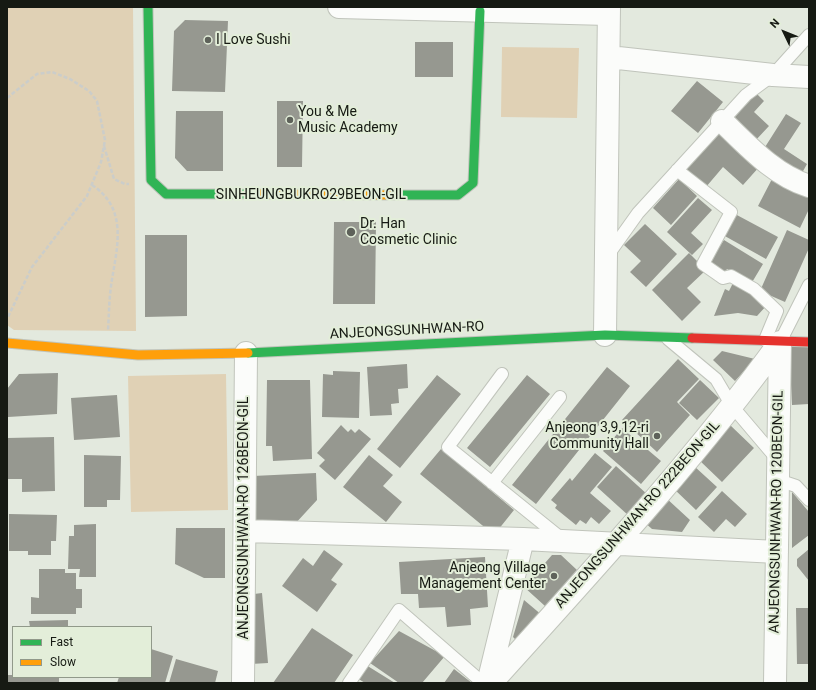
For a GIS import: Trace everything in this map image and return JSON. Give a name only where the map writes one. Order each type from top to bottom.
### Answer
[{"type":"street","points":[[148,7],[150,180]]},
{"type":"street","points":[[339,7],[480,11],[608,10],[609,57],[605,335]]},
{"type":"street","name":"SINHEUNGBUKRO29BEON-GIL","points":[[150,180],[166,194],[458,195],[472,183],[480,11]]},
{"type":"street","points":[[609,57],[773,75],[809,77]]},
{"type":"street","points":[[722,121],[764,161],[794,182],[809,186]]},
{"type":"street","name":"ANJEONGSUNHWAN-RO","points":[[7,343],[138,355],[246,353],[605,335],[809,342]]},
{"type":"street","name":"ANJEONGSUNHWAN-RO 222BEON-GIL","points":[[490,683],[616,544],[732,406],[773,341]]},
{"type":"street","name":"ANJEONGSUNHWAN-RO 120BEON-GIL","points":[[773,341],[778,470],[775,683]]},
{"type":"street","name":"ANJEONGSUNHWAN-RO 126BEON-GIL","points":[[243,683],[246,353]]},
{"type":"street","points":[[244,531],[523,540],[777,552]]},
{"type":"street","points":[[490,683],[523,540]]},
{"type":"lane","points":[[605,260],[638,213],[746,95],[773,75],[809,35]]},
{"type":"lane","points":[[677,170],[731,212],[703,264],[723,278],[731,276],[754,289],[777,311],[773,341]]},
{"type":"lane","points":[[773,341],[809,285]]},
{"type":"lane","points":[[666,337],[716,379],[732,406],[778,470],[809,500]]},
{"type":"lane","points":[[502,374],[448,447],[566,542]]},
{"type":"lane","points":[[492,483],[560,397]]},
{"type":"lane","points":[[349,683],[399,610],[483,683]]},
{"type":"path","points":[[7,98],[38,74],[52,72],[70,79],[89,91],[97,101],[102,118],[104,145],[114,179],[124,184],[149,185],[150,180]]},
{"type":"path","points":[[7,319],[32,266],[68,223],[87,196],[101,162],[104,145]]},
{"type":"path","points":[[92,185],[107,199],[114,213],[119,235],[111,287],[107,352]]},
{"type":"shaded area","points":[[7,7],[133,7],[136,331],[14,330],[7,325]]},
{"type":"shaded area","points":[[502,47],[579,48],[577,118],[501,117]]},
{"type":"shaded area","points":[[226,374],[228,510],[131,512],[128,376]]},
{"type":"building","points":[[185,20],[228,21],[225,92],[172,91],[174,31]]},
{"type":"building","points":[[415,42],[453,42],[453,77],[415,77]]},
{"type":"building","points":[[697,81],[723,102],[698,133],[671,111]]},
{"type":"building","points":[[755,92],[764,101],[754,112],[769,126],[755,141],[731,118]]},
{"type":"building","points":[[277,101],[303,101],[302,167],[277,167]]},
{"type":"building","points":[[176,111],[223,111],[223,171],[187,171],[175,158]]},
{"type":"building","points":[[786,114],[801,123],[784,149],[807,164],[798,180],[760,155]]},
{"type":"building","points":[[719,130],[760,166],[743,185],[723,167],[706,187],[685,169]]},
{"type":"building","points":[[679,179],[697,196],[671,225],[653,208]]},
{"type":"building","points":[[772,179],[809,197],[809,209],[800,228],[758,206]]},
{"type":"building","points":[[698,198],[712,210],[691,233],[703,244],[692,255],[667,232]]},
{"type":"building","points":[[735,214],[778,237],[766,259],[723,235]]},
{"type":"building","points":[[334,222],[376,222],[375,304],[333,304]]},
{"type":"building","points":[[645,224],[677,254],[646,287],[630,272],[641,261],[624,245]]},
{"type":"building","points":[[787,230],[809,240],[809,248],[785,302],[760,291]]},
{"type":"building","points":[[145,235],[187,235],[187,316],[145,317]]},
{"type":"building","points":[[724,240],[763,264],[751,284],[727,269],[723,275],[707,265]]},
{"type":"building","points":[[689,253],[706,270],[687,288],[701,302],[682,321],[652,290]]},
{"type":"building","points":[[733,283],[767,305],[757,316],[738,313],[714,316],[725,289],[729,291]]},
{"type":"building","points":[[791,345],[809,345],[809,404],[792,405],[790,364]]},
{"type":"building","points":[[722,351],[755,359],[735,381],[713,360]]},
{"type":"building","points":[[678,359],[699,379],[677,402],[690,415],[657,452],[622,420]]},
{"type":"building","points":[[407,364],[408,388],[398,389],[399,403],[391,404],[392,415],[370,416],[367,367]]},
{"type":"building","points":[[607,367],[630,386],[536,504],[512,485]]},
{"type":"building","points":[[333,371],[360,372],[359,418],[322,417],[323,374],[333,375]]},
{"type":"building","points":[[58,373],[57,414],[8,417],[7,389],[19,374]]},
{"type":"building","points":[[437,375],[461,394],[400,468],[377,449]]},
{"type":"building","points":[[527,375],[550,394],[490,467],[467,448]]},
{"type":"building","points":[[267,380],[310,380],[312,459],[273,461],[272,446],[266,446]]},
{"type":"building","points":[[700,380],[719,398],[697,420],[679,403]]},
{"type":"building","points":[[117,395],[120,437],[74,440],[71,398]]},
{"type":"building","points":[[341,425],[348,432],[351,429],[355,433],[359,429],[371,439],[335,480],[319,466],[325,460],[317,453]]},
{"type":"building","points":[[730,425],[754,448],[722,482],[698,459]]},
{"type":"building","points":[[622,428],[661,461],[641,484],[603,451]]},
{"type":"building","points":[[54,437],[55,491],[22,492],[22,479],[7,479],[7,438]]},
{"type":"building","points":[[441,449],[514,510],[494,535],[420,474]]},
{"type":"building","points":[[595,453],[612,467],[590,493],[611,511],[599,524],[591,517],[586,524],[580,520],[576,525],[555,508],[557,505],[551,500],[570,478],[572,481]]},
{"type":"building","points":[[84,455],[121,456],[120,500],[107,500],[107,507],[84,507]]},
{"type":"building","points":[[369,455],[393,475],[383,486],[402,502],[386,522],[343,487]]},
{"type":"building","points":[[616,466],[648,495],[629,516],[597,487]]},
{"type":"building","points":[[694,466],[717,487],[696,510],[673,488]]},
{"type":"building","points":[[316,473],[317,500],[294,525],[255,524],[253,476]]},
{"type":"building","points":[[722,491],[747,514],[735,527],[726,519],[714,532],[698,517]]},
{"type":"building","points":[[792,492],[809,512],[809,535],[792,548]]},
{"type":"building","points":[[665,497],[690,520],[682,532],[652,529],[643,521]]},
{"type":"building","points":[[9,514],[57,515],[56,541],[51,541],[51,555],[28,555],[28,551],[9,551]]},
{"type":"building","points":[[96,524],[96,577],[79,577],[80,569],[68,569],[69,536],[74,536],[74,525]]},
{"type":"building","points":[[176,528],[225,528],[225,578],[204,578],[175,564]]},
{"type":"building","points":[[809,549],[809,581],[797,566],[797,559]]},
{"type":"building","points":[[324,550],[343,564],[331,580],[337,584],[317,612],[282,586],[303,558],[313,566]]},
{"type":"building","points":[[552,555],[561,555],[577,570],[545,606],[524,587]]},
{"type":"building","points":[[485,557],[488,607],[470,609],[471,625],[447,627],[445,607],[419,608],[418,594],[401,594],[399,562]]},
{"type":"building","points":[[39,569],[65,569],[65,573],[76,573],[76,589],[82,589],[82,608],[76,608],[76,614],[31,614],[31,597],[39,598]]},
{"type":"building","points":[[262,593],[268,663],[251,664],[246,595]]},
{"type":"building","points":[[524,600],[543,616],[519,643],[513,637]]},
{"type":"building","points":[[796,608],[809,608],[809,664],[797,664]]},
{"type":"building","points":[[68,620],[68,626],[30,626],[29,621]]},
{"type":"building","points":[[312,628],[353,655],[334,683],[273,683]]},
{"type":"building","points":[[399,631],[445,656],[422,683],[399,683],[370,663]]},
{"type":"building","points":[[152,649],[173,656],[165,683],[117,683],[119,678],[152,678]]},
{"type":"building","points":[[176,659],[218,671],[215,683],[169,683]]},
{"type":"building","points":[[366,665],[395,683],[365,683],[357,678]]},
{"type":"building","points":[[454,669],[472,683],[444,683]]},
{"type":"building","points":[[8,675],[12,675],[12,678],[59,678],[59,683],[8,683]]},
{"type":"traffic: fast","points":[[148,7],[151,180],[166,194],[252,194]]},
{"type":"traffic: fast","points":[[397,195],[458,195],[473,183],[480,11]]},
{"type":"traffic: fast","points":[[248,353],[605,335],[692,338]]},
{"type":"traffic: slow","points":[[252,194],[397,195]]},
{"type":"traffic: slow","points":[[7,343],[138,355],[248,353]]},
{"type":"traffic: jam","points":[[692,338],[809,342]]},
{"type":"place","name":"I Love Sushi","points":[[208,40]]},
{"type":"place","name":"You & Me Music Academy","points":[[290,120]]},
{"type":"place","name":"Dr. Han Cosmetic Clinic","points":[[351,232]]},
{"type":"place","name":"Anjeong 3,9,12-ri Community Hall","points":[[657,436]]},
{"type":"place","name":"Anjeong Village Management Center","points":[[554,576]]}]
